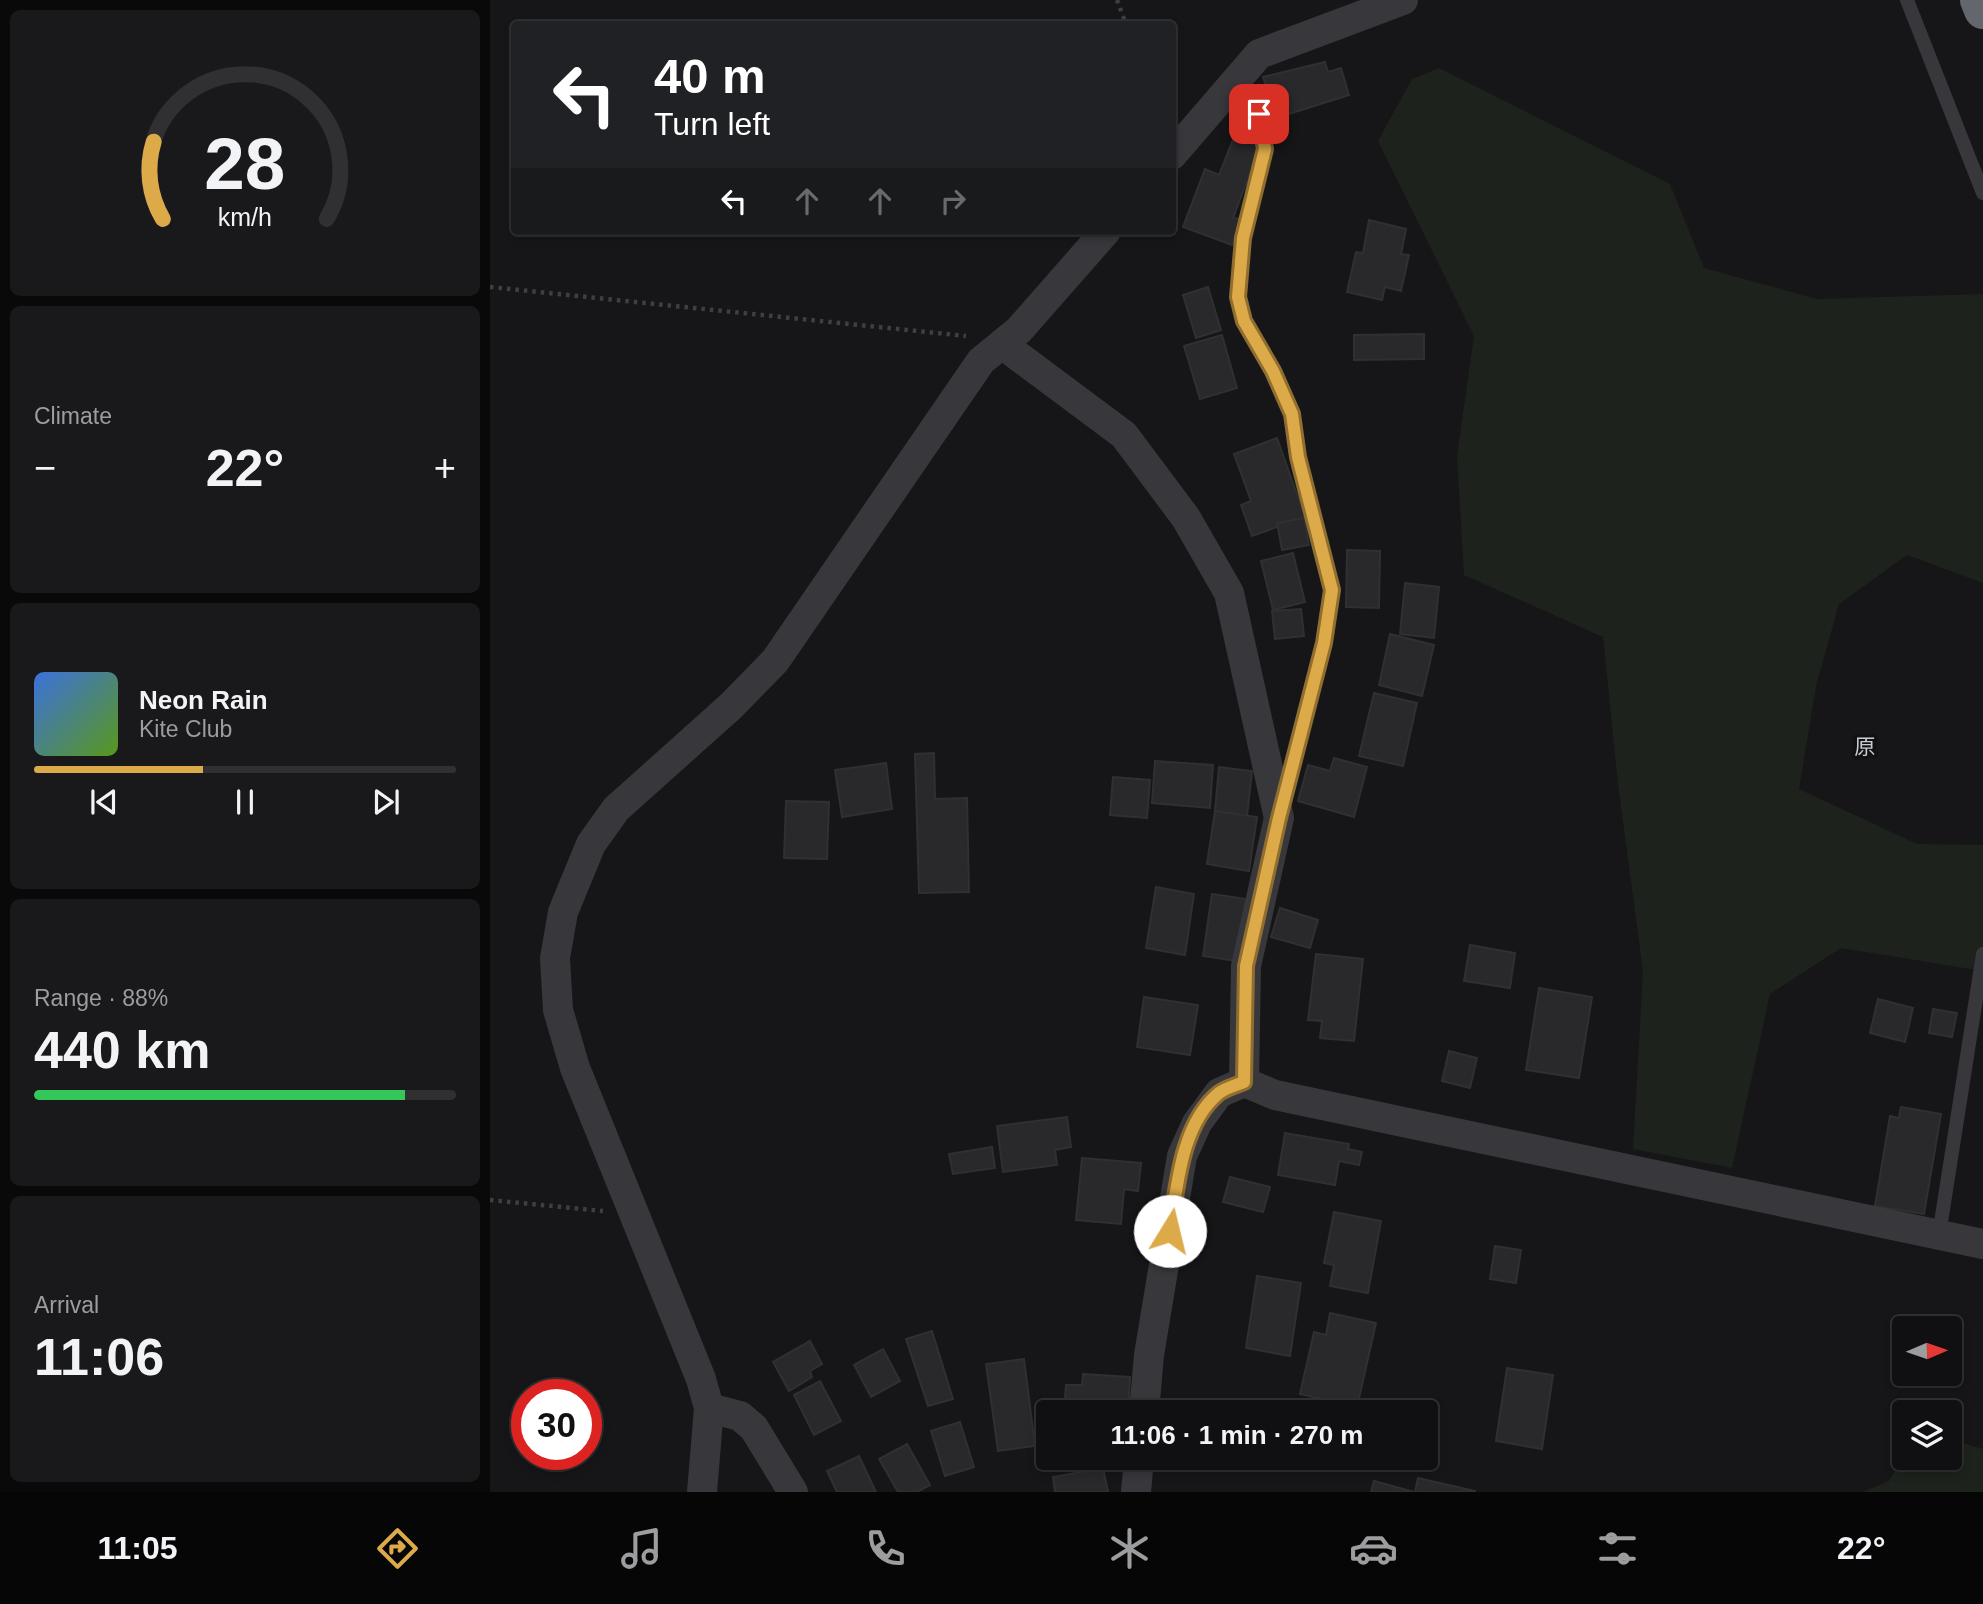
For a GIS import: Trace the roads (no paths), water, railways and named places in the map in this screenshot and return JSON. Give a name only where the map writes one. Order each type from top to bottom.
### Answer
[{"type":"highway","points":[[1979,0],[1983,10]]},
{"type":"street","points":[[1176,150],[1259,54],[1403,0]]},
{"type":"street","points":[[702,1492],[709,1408],[701,1379],[575,1068],[558,1010],[555,958],[563,912],[575,877],[592,844],[616,809],[731,706],[775,661],[981,361],[1019,330],[1102,235]]},
{"type":"street","points":[[1002,344],[1124,435],[1185,518],[1229,593],[1279,818],[1246,966],[1244,1082]]},
{"type":"street","points":[[1145,1400],[1149,1355],[1182,1156],[1197,1123],[1219,1093],[1244,1082],[1275,1095],[1983,1244]]},
{"type":"street","points":[[709,1408],[740,1416],[754,1428],[793,1492]]},
{"type":"street","points":[[1136,1492],[1138,1470]]},
{"type":"lane","points":[[1907,0],[1983,193]]},
{"type":"lane","points":[[1238,79],[1259,114],[1265,149],[1243,238],[1238,297],[1244,321],[1273,371],[1292,414],[1298,457],[1332,590],[1324,643],[1279,818]]},
{"type":"lane","points":[[1940,1235],[1983,954]]},
{"type":"district","name":"原","points":[[1865,746]]}]
